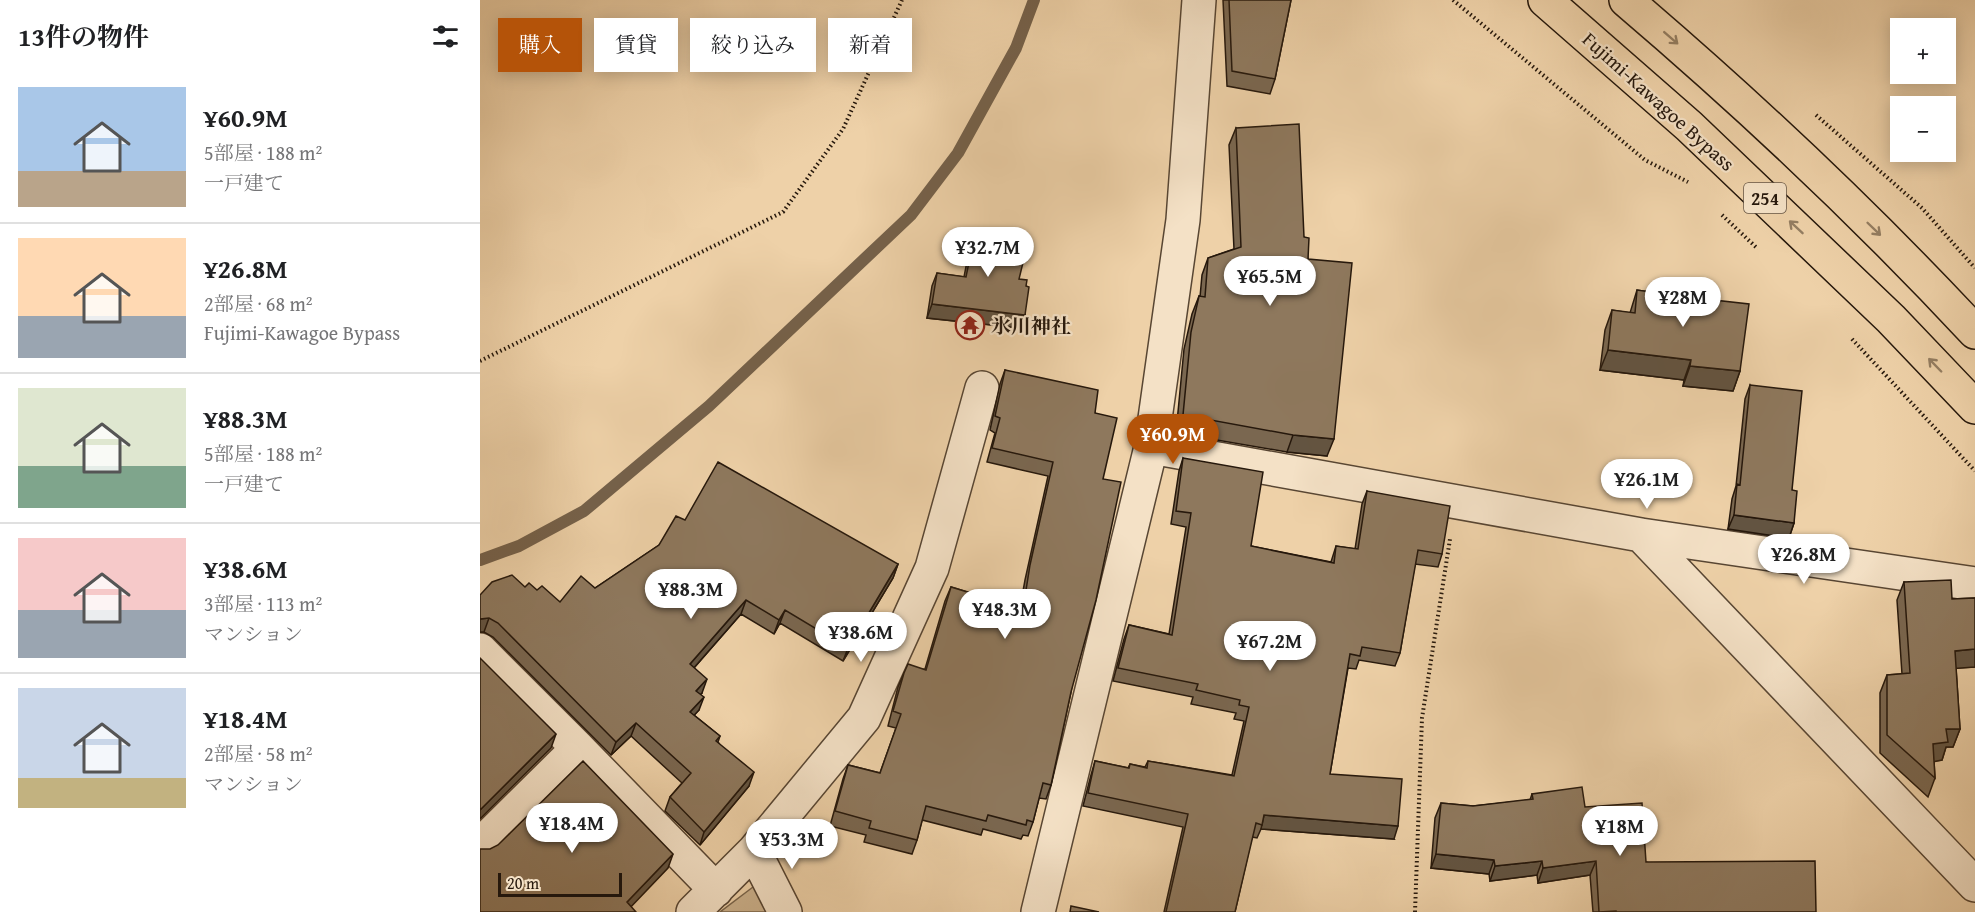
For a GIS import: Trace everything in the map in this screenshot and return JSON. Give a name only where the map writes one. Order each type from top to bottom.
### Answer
[{"type":"highway","name":"Fujimi-Kawagoe Bypass","points":[[1545,0],[1689,126],[1883,311],[1975,407]]},
{"type":"highway","name":"254","points":[[1626,0],[1811,167],[1929,283],[1975,332]]},
{"type":"street","points":[[1038,912],[1151,447],[1183,220],[1199,0]]},
{"type":"street","points":[[480,650],[578,748],[704,901],[754,851],[864,718],[932,568],[982,388]]},
{"type":"street","points":[[1151,447],[1641,535],[1975,584]]},
{"type":"street","points":[[1641,535],[1975,885]]},
{"type":"street","points":[[480,845],[578,748]]},
{"type":"street","points":[[754,851],[785,912]]},
{"type":"path","points":[[480,361],[783,212],[843,129],[902,0]]},
{"type":"path","points":[[1453,0],[1645,160],[1682,177],[1695,188]]},
{"type":"path","points":[[1718,210],[1759,250]]},
{"type":"path","points":[[1846,332],[1975,471]]},
{"type":"path","points":[[1415,912],[1422,718],[1456,503]]},
{"type":"shaded area","points":[[753,887],[760,890],[769,912],[720,912]]},
{"type":"building","points":[[1229,0],[1291,0],[1275,79],[1232,71]]},
{"type":"building","points":[[1299,124],[1304,237],[1309,238],[1308,259],[1352,263],[1334,439],[1293,435],[1183,415],[1191,332],[1199,296],[1205,297],[1208,258],[1241,247],[1236,128]]},
{"type":"building","points":[[975,233],[1028,242],[1019,279],[1027,280],[1026,286],[1029,287],[1025,315],[932,304],[937,273],[966,277]]},
{"type":"building","points":[[1666,285],[1715,290],[1714,300],[1749,304],[1740,371],[1690,366],[1691,360],[1608,350],[1612,310],[1635,313],[1637,290],[1665,294]]},
{"type":"building","points":[[1005,370],[1098,390],[1095,413],[1117,418],[1103,479],[1121,482],[1096,600],[1071,692],[1051,785],[1043,783],[1033,822],[1027,820],[1026,825],[988,815],[986,821],[926,806],[917,840],[869,828],[871,821],[835,811],[848,765],[880,773],[901,714],[893,711],[904,673],[908,664],[926,670],[951,587],[1023,609],[1030,565],[1053,462],[992,448],[1000,418],[995,416]]},
{"type":"building","points":[[1750,385],[1802,391],[1792,490],[1797,491],[1794,523],[1734,515],[1737,484],[1740,485]]},
{"type":"building","points":[[1183,458],[1263,472],[1251,546],[1334,563],[1336,546],[1358,549],[1367,491],[1450,506],[1442,554],[1418,550],[1400,653],[1362,647],[1360,656],[1350,654],[1330,774],[1402,779],[1398,826],[1264,815],[1262,825],[1256,823],[1235,912],[1166,912],[1188,814],[1088,793],[1095,761],[1129,768],[1130,764],[1147,768],[1148,761],[1234,776],[1249,707],[1239,705],[1240,700],[1196,690],[1198,684],[1118,668],[1129,625],[1172,635],[1191,513],[1176,511]]},
{"type":"building","points":[[718,462],[898,564],[848,648],[785,610],[779,620],[746,600],[690,664],[707,679],[696,691],[704,697],[690,712],[720,736],[716,741],[754,772],[704,832],[670,797],[691,773],[636,723],[616,742],[498,623],[489,618],[480,619],[480,595],[492,582],[512,575],[525,587],[529,583],[537,590],[542,586],[560,602],[581,576],[595,588],[659,545],[676,516],[685,520]]},
{"type":"building","points":[[1951,580],[1952,599],[1975,598],[1975,649],[1955,651],[1960,729],[1946,729],[1948,742],[1933,744],[1935,778],[1887,735],[1887,675],[1910,673],[1904,582]]},
{"type":"building","points":[[480,658],[556,734],[480,810]]},
{"type":"building","points":[[583,761],[673,854],[627,902],[636,912],[480,912],[480,849],[490,849],[498,845]]},
{"type":"building","points":[[1582,787],[1585,807],[1642,803],[1646,862],[1815,861],[1816,912],[1599,912],[1596,861],[1543,868],[1542,861],[1495,866],[1494,860],[1436,854],[1441,803],[1473,806],[1533,799],[1532,794]]},
{"type":"building","points":[[1071,906],[1099,912],[1070,912]]},
{"type":"waterway","points":[[480,560],[519,546],[584,511],[709,406],[911,215],[958,153],[1016,48],[1034,0]]},
{"type":"place","name":"氷川神社","points":[[970,325]]}]
